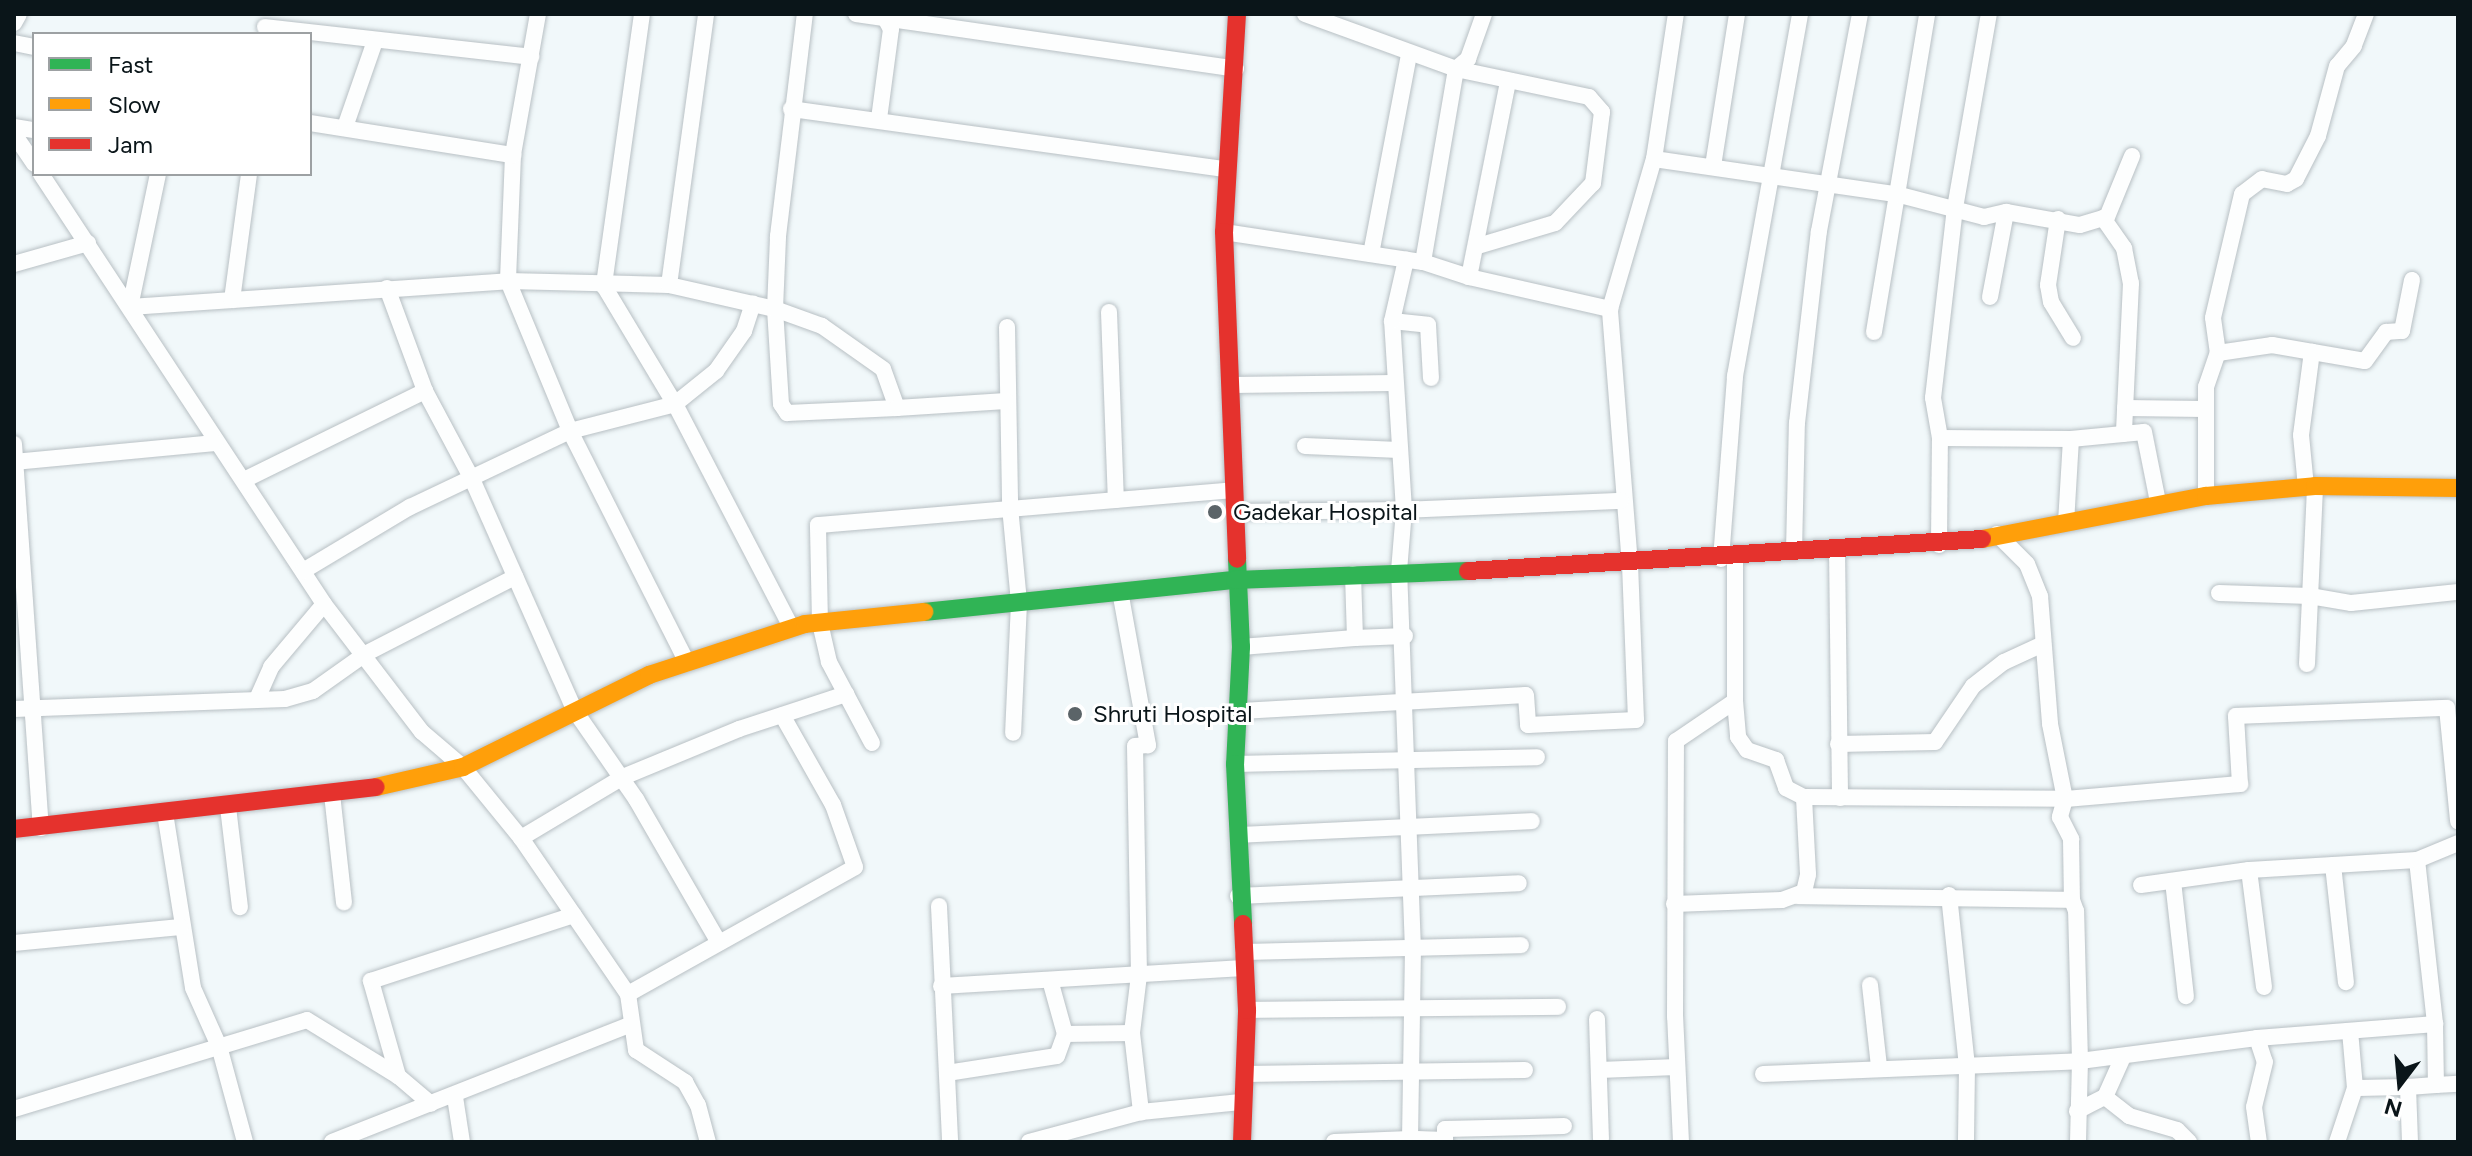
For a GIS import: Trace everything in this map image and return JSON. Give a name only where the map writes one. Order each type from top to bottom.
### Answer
[{"type":"street","points":[[14,23],[19,14]]},
{"type":"street","points":[[538,14],[513,155],[508,281],[570,431],[687,663]]},
{"type":"street","points":[[642,14],[604,286],[675,404],[791,627]]},
{"type":"street","points":[[669,285],[706,14]]},
{"type":"street","points":[[805,14],[791,109],[775,309],[781,404],[787,413],[1006,401]]},
{"type":"street","points":[[1237,14],[1224,232],[1232,385],[1235,580],[1241,647],[1241,711],[1235,764],[1238,896],[1247,1010],[1241,1102],[1242,1142]]},
{"type":"street","points":[[1305,14],[1409,55],[1456,69],[1589,97],[1602,112],[1602,140],[1593,183],[1555,223],[1478,246]]},
{"type":"street","points":[[1423,262],[1456,69],[1468,59],[1484,14]]},
{"type":"street","points":[[1241,711],[1407,699],[1526,695],[1528,725],[1636,720],[1630,565],[1621,501],[1610,309],[1654,159],[1676,14]]},
{"type":"street","points":[[1713,166],[1737,14]]},
{"type":"street","points":[[1800,14],[1735,376],[1728,558],[1738,737],[1747,750],[1776,760],[1786,788],[1804,797],[2065,799],[2240,784],[2236,716],[2447,708],[2458,821]]},
{"type":"street","points":[[1794,551],[1797,423],[1829,184],[1860,14]]},
{"type":"street","points":[[1874,332],[1900,195],[1927,14]]},
{"type":"street","points":[[1939,545],[1940,438],[1933,398],[1955,208],[1989,14]]},
{"type":"street","points":[[2206,496],[2204,409],[2218,353],[2213,318],[2242,194],[2262,179],[2287,184],[2296,179],[2318,136],[2337,66],[2354,46],[2366,14]]},
{"type":"street","points":[[862,15],[1236,69]]},
{"type":"street","points":[[879,119],[891,29],[886,20]]},
{"type":"street","points":[[265,25],[375,41],[531,57]]},
{"type":"street","points":[[345,127],[375,41]]},
{"type":"street","points":[[1371,254],[1409,55]]},
{"type":"street","points":[[1469,277],[1478,246],[1508,81]]},
{"type":"street","points":[[791,109],[879,119],[1028,145],[1226,169]]},
{"type":"street","points":[[312,123],[513,155]]},
{"type":"street","points":[[14,134],[32,161]]},
{"type":"street","points":[[1654,159],[1900,195],[1984,217],[2006,212],[2080,225],[2103,218],[2132,156]]},
{"type":"street","points":[[42,176],[130,307],[215,443],[244,480],[324,604],[422,732],[463,767],[521,838],[628,994],[629,1025],[636,1050],[685,1082],[698,1105],[708,1142]]},
{"type":"street","points":[[130,307],[158,176]]},
{"type":"street","points":[[232,300],[249,176]]},
{"type":"street","points":[[1990,297],[2006,212]]},
{"type":"street","points":[[2103,218],[2124,248],[2131,283],[2124,434]]},
{"type":"street","points":[[2058,219],[2048,285],[2051,302],[2073,338]]},
{"type":"street","points":[[1224,232],[1423,262],[1469,277],[1610,309]]},
{"type":"street","points":[[14,264],[88,243]]},
{"type":"street","points":[[1406,260],[1392,321],[1404,510],[1399,571],[1405,636],[1408,760],[1405,825],[1413,950],[1410,1139]]},
{"type":"street","points":[[2218,353],[2272,345],[2365,361],[2386,332],[2402,331],[2412,280]]},
{"type":"street","points":[[130,307],[508,281],[604,286],[669,285],[753,303],[822,326],[883,369],[897,408]]},
{"type":"street","points":[[387,288],[425,391],[472,479],[575,711],[623,777],[719,943]]},
{"type":"street","points":[[303,571],[410,507],[570,431],[675,404],[716,371],[744,331],[753,303]]},
{"type":"street","points":[[1109,312],[1116,500]]},
{"type":"street","points":[[1392,321],[1428,325],[1431,378]]},
{"type":"street","points":[[1007,327],[1010,507],[1019,603],[1013,733]]},
{"type":"street","points":[[2307,664],[2311,487],[2301,435],[2312,352]]},
{"type":"street","points":[[1232,385],[1394,383]]},
{"type":"street","points":[[244,480],[425,391]]},
{"type":"street","points":[[2125,408],[2204,409]]},
{"type":"street","points":[[1940,438],[2071,439],[2144,432],[2158,502]]},
{"type":"street","points":[[2066,523],[2071,439]]},
{"type":"street","points":[[14,462],[215,443]]},
{"type":"street","points":[[14,444],[41,828]]},
{"type":"street","points":[[1305,446],[1399,450]]},
{"type":"street","points":[[14,829],[332,794],[463,767],[575,711],[687,663],[791,627],[1235,580],[1399,571],[1630,565],[1794,551],[1939,545],[2066,523],[2158,502],[2206,496],[2311,487],[2458,488]]},
{"type":"street","points":[[872,743],[829,662],[820,623],[818,525],[1235,490]]},
{"type":"street","points":[[1236,512],[1404,510],[1621,501]]},
{"type":"street","points":[[1997,534],[2027,564],[2040,596],[2050,724],[2065,799],[2060,817],[2071,839],[2080,1061],[2078,1142]]},
{"type":"street","points":[[1837,549],[1840,798]]},
{"type":"street","points":[[1353,574],[1355,638]]},
{"type":"street","points":[[14,709],[257,699],[313,691],[365,654],[515,577]]},
{"type":"street","points":[[1120,591],[1148,745],[1135,746],[1139,975],[1132,1033],[1141,1112]]},
{"type":"street","points":[[2219,593],[2310,596],[2351,603],[2458,592]]},
{"type":"street","points":[[257,699],[271,667],[324,604]]},
{"type":"street","points":[[1241,647],[1405,636]]},
{"type":"street","points":[[1838,744],[1935,742],[1973,686],[2004,662],[2043,644]]},
{"type":"street","points":[[521,838],[623,777],[782,715],[846,694]]},
{"type":"street","points":[[1681,1142],[1674,904],[1676,741],[1735,701]]},
{"type":"street","points":[[628,994],[855,867],[833,805],[782,715]]},
{"type":"street","points":[[1235,764],[1537,757]]},
{"type":"street","points":[[332,794],[344,902]]},
{"type":"street","points":[[1798,896],[1808,874],[1804,797]]},
{"type":"street","points":[[228,807],[240,907]]},
{"type":"street","points":[[165,813],[180,927],[193,988],[219,1046],[245,1142]]},
{"type":"street","points":[[1238,835],[1532,821]]},
{"type":"street","points":[[2141,885],[2249,870],[2417,860],[2458,843]]},
{"type":"street","points":[[2417,860],[2435,1024],[2436,1085]]},
{"type":"street","points":[[2333,865],[2346,982]]},
{"type":"street","points":[[2249,870],[2264,987]]},
{"type":"street","points":[[2173,881],[2186,996]]},
{"type":"street","points":[[1238,896],[1519,883]]},
{"type":"street","points":[[1674,904],[1798,896],[1949,895],[2072,900]]},
{"type":"street","points":[[1949,895],[1967,1067],[1966,1142]]},
{"type":"street","points":[[939,906],[950,1142]]},
{"type":"street","points":[[398,1076],[371,981],[574,915]]},
{"type":"street","points":[[14,943],[180,927]]},
{"type":"street","points":[[941,986],[1139,975],[1243,960],[1521,945]]},
{"type":"street","points":[[947,1073],[1057,1056],[1065,1034],[1050,980]]},
{"type":"street","points":[[1870,985],[1879,1067]]},
{"type":"street","points":[[1247,1010],[1558,1007]]},
{"type":"street","points":[[1597,1019],[1601,1139]]},
{"type":"street","points":[[14,1109],[307,1020],[398,1076],[431,1104]]},
{"type":"street","points":[[1763,1074],[2122,1059],[2257,1038],[2435,1024]]},
{"type":"street","points":[[332,1142],[455,1097],[629,1025]]},
{"type":"street","points":[[2337,1142],[2355,1088],[2350,1031]]},
{"type":"street","points":[[1065,1034],[1132,1033]]},
{"type":"street","points":[[2257,1038],[2265,1062],[2254,1107],[2259,1142]]},
{"type":"street","points":[[2077,1111],[2105,1097],[2122,1059]]},
{"type":"street","points":[[1599,1070],[1677,1067]]},
{"type":"street","points":[[1244,1074],[1525,1070]]},
{"type":"street","points":[[2355,1088],[2458,1084]]},
{"type":"street","points":[[2408,1087],[2410,1142],[2415,1142]]},
{"type":"street","points":[[455,1097],[462,1142]]},
{"type":"street","points":[[2105,1097],[2129,1116],[2177,1130],[2189,1142]]},
{"type":"street","points":[[1029,1142],[1141,1112],[1241,1102]]},
{"type":"street","points":[[1334,1142],[1445,1141],[1445,1129],[1564,1126]]},
{"type":"traffic: fast","points":[[1237,559],[1241,647],[1235,764],[1243,924]]},
{"type":"traffic: fast","points":[[924,612],[1235,580],[1468,571]]},
{"type":"traffic: slow","points":[[1982,539],[2206,496],[2315,486],[2458,488]]},
{"type":"traffic: slow","points":[[376,787],[463,767],[649,675],[805,624],[924,612]]},
{"type":"traffic: jam","points":[[1237,14],[1224,232],[1237,559]]},
{"type":"traffic: jam","points":[[1468,571],[1982,539]]},
{"type":"traffic: jam","points":[[14,829],[376,787]]},
{"type":"traffic: jam","points":[[1242,1142],[1247,1010],[1243,924]]},
{"type":"place","name":"Gadekar Hospital","points":[[1215,512]]},
{"type":"place","name":"Shruti Hospital","points":[[1075,714]]}]
